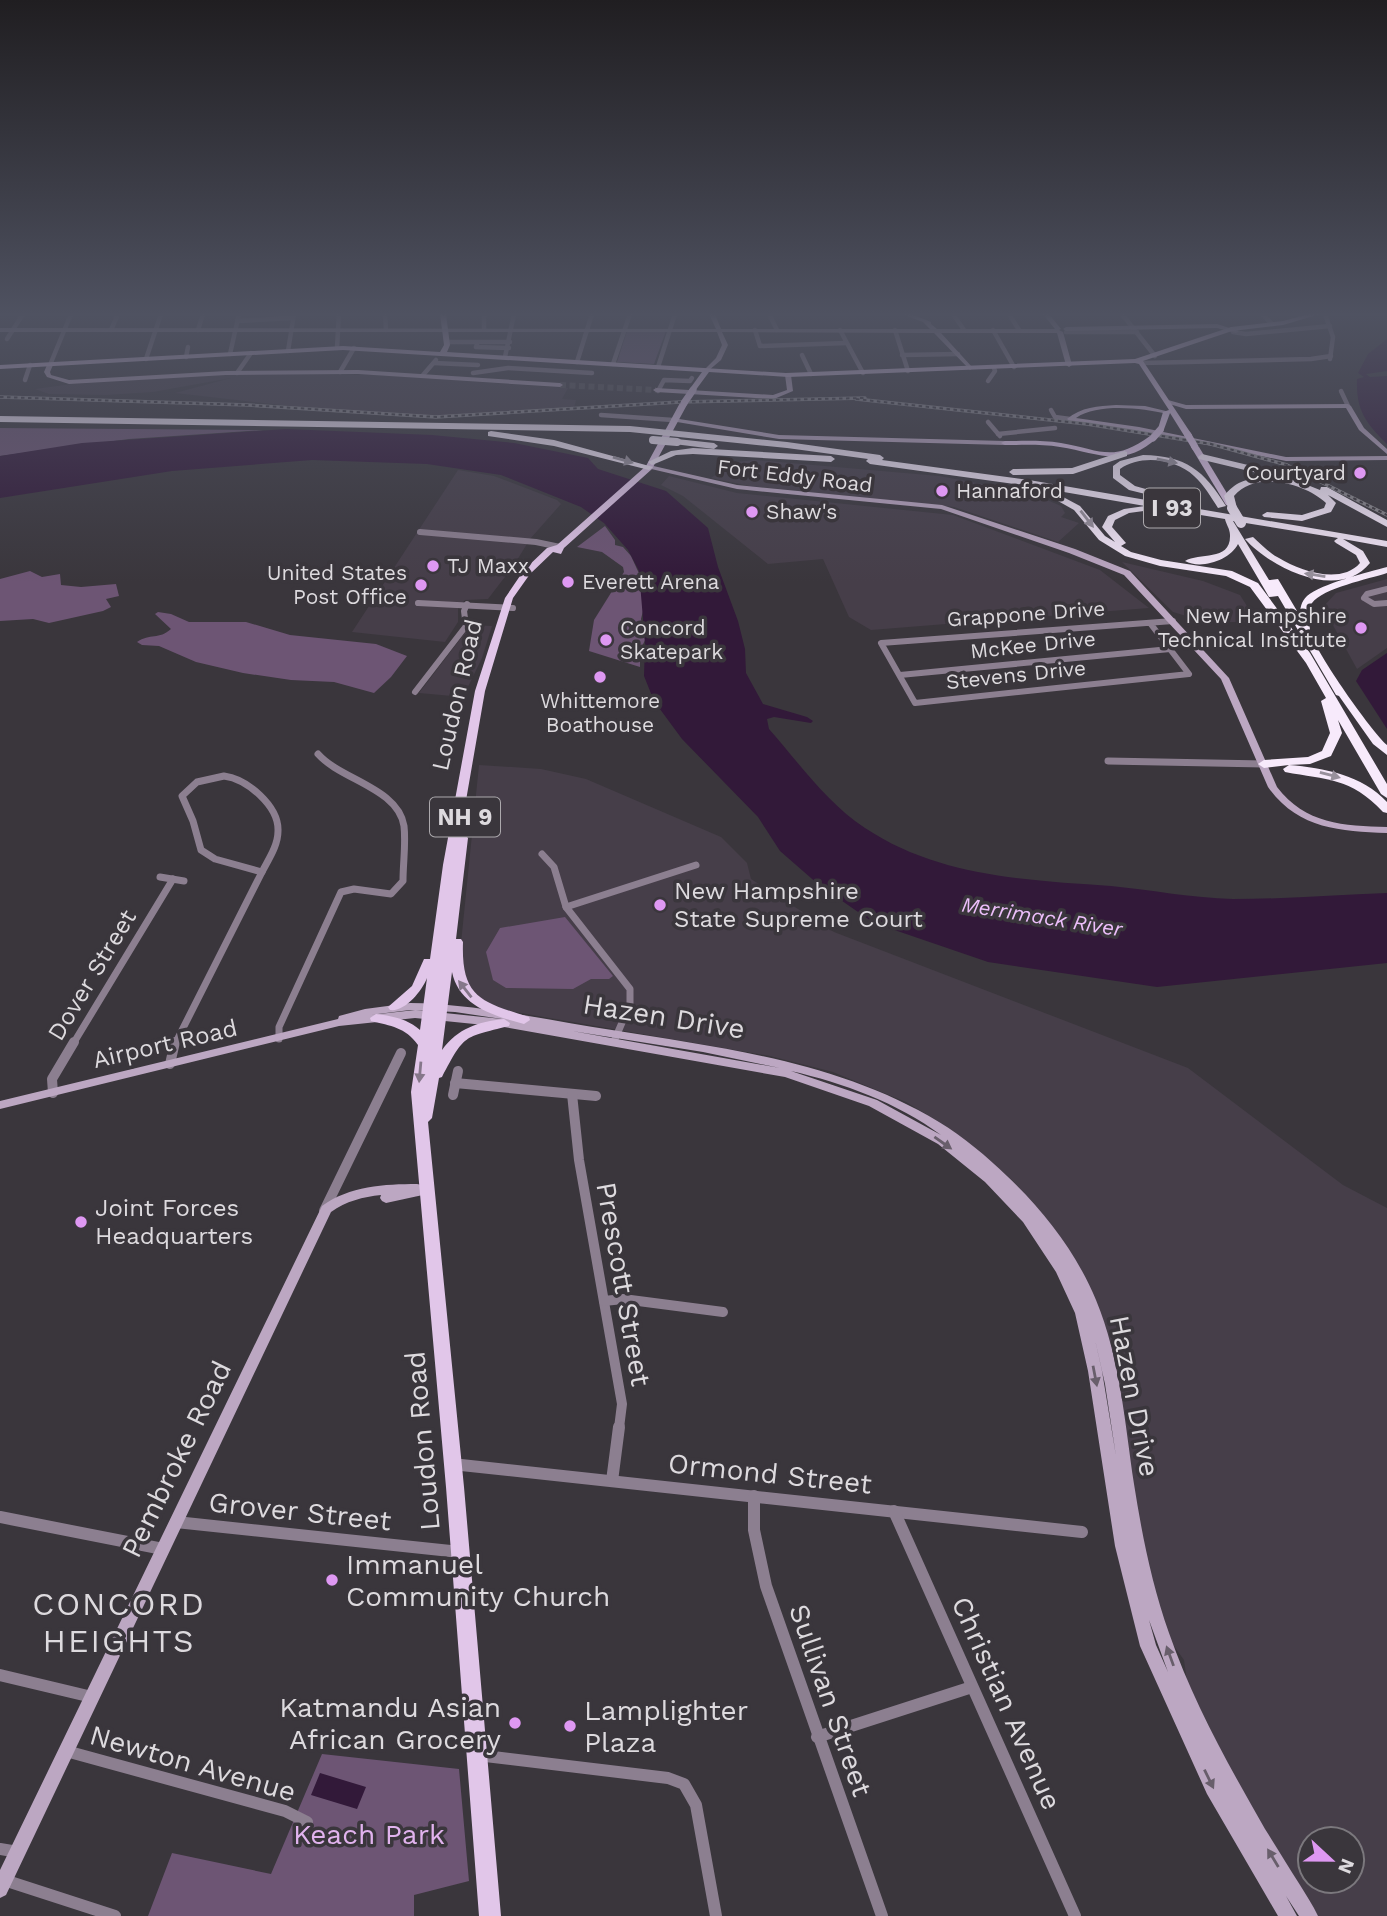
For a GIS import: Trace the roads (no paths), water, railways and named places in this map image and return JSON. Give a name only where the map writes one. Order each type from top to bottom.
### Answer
[{"type":"highway","name":"I 93","points":[[0,419],[414,424],[654,439]]},
{"type":"highway","name":"I 93","points":[[0,424],[282,425],[654,439],[674,436],[880,458],[1225,507],[1387,537]]},
{"type":"highway","points":[[414,424],[674,436]]},
{"type":"highway","points":[[431,430],[545,441],[651,465],[674,453],[693,451]]},
{"type":"highway","name":"I 93","points":[[674,436],[892,464],[961,470],[1387,544]]},
{"type":"highway","points":[[661,448],[892,464]]},
{"type":"highway","points":[[961,470],[1064,473],[1086,469],[1124,454]]},
{"type":"highway","points":[[1202,457],[1320,487],[1387,524]]},
{"type":"highway","points":[[1190,504],[1129,486],[1116,476],[1116,468],[1137,459],[1171,461],[1194,471],[1225,507],[1310,661]]},
{"type":"highway","points":[[961,470],[1063,498],[1081,511],[1102,538],[1128,554],[1160,563],[1222,572],[1247,580],[1259,588],[1296,646],[1387,751]]},
{"type":"highway","points":[[1267,480],[1306,486],[1322,493],[1331,503],[1326,512],[1302,518],[1225,507],[1229,493],[1237,485],[1267,480]]},
{"type":"highway","points":[[1203,513],[1137,509],[1113,516],[1107,527],[1113,537],[1134,550],[1190,561],[1211,559],[1231,551],[1236,542],[1235,524]]},
{"type":"highway","points":[[1235,524],[1273,560],[1306,574],[1341,576],[1363,568],[1364,558],[1346,544],[1290,528]]},
{"type":"highway","points":[[1251,539],[1306,636],[1325,678],[1387,794]]},
{"type":"highway","points":[[1306,636],[1303,613],[1311,598],[1325,590],[1387,570]]},
{"type":"highway","points":[[1264,765],[1310,760],[1327,753],[1332,746],[1336,733],[1325,678]]},
{"type":"highway","points":[[1325,678],[1387,777]]},
{"type":"highway","points":[[1264,765],[1340,777],[1369,792],[1387,809]]},
{"type":"main road","name":"Loudon Road","points":[[423,1129],[431,1087],[442,916],[472,725],[510,606],[527,572],[550,550],[561,547],[651,465],[661,448],[674,436],[678,420],[689,403]]},
{"type":"main road","points":[[1165,403],[1191,446],[1214,494]]},
{"type":"main road","points":[[1005,443],[1063,446],[1104,456],[1124,454],[1153,438],[1170,412]]},
{"type":"main road","points":[[1191,446],[1202,457],[1225,507]]},
{"type":"main road","name":"Loudon Road","points":[[489,1916],[460,1552],[418,1092],[423,1044],[434,1011],[454,900],[477,737],[510,606]]},
{"type":"main road","points":[[454,900],[460,918],[456,970],[463,988],[468,995],[489,1009],[524,1020]]},
{"type":"main road","points":[[394,1007],[410,996],[423,979],[434,931],[442,916]]},
{"type":"main road","points":[[376,1018],[402,1022],[416,1031],[423,1044]]},
{"type":"main road","points":[[431,1087],[446,1052],[458,1037],[479,1027],[504,1023]]},
{"type":"street","points":[[1149,408],[1157,403]]},
{"type":"street","points":[[1174,403],[1186,407]]},
{"type":"street","points":[[1070,419],[1076,413],[1089,410],[1149,408],[1170,412],[1186,407],[1348,406],[1361,429],[1387,452]]},
{"type":"street","points":[[1051,410],[1055,417],[1139,429],[1292,459],[1387,458]]},
{"type":"street","points":[[601,415],[678,420],[779,437],[1005,443]]},
{"type":"street","points":[[988,422],[1005,443]]},
{"type":"street","points":[[998,434],[1055,428]]},
{"type":"street","name":"Fort Eddy Road","points":[[651,465],[736,490],[957,513],[1127,573],[1225,678],[1278,795],[1298,812],[1344,828],[1387,830]]},
{"type":"street","points":[[420,532],[561,547]]},
{"type":"street","points":[[1384,590],[1387,602],[1374,604],[1363,598],[1367,594],[1384,590]]},
{"type":"street","points":[[418,603],[510,606]]},
{"type":"street","points":[[415,692],[466,626],[464,611],[468,605]]},
{"type":"street","name":"Grappone Drive","points":[[881,643],[1173,621]]},
{"type":"street","points":[[1150,623],[1170,649]]},
{"type":"street","name":"Stevens Drive","points":[[881,643],[915,703],[1189,674],[1170,649]]},
{"type":"street","name":"McKee Drive","points":[[900,675],[1170,649]]},
{"type":"street","points":[[279,1039],[279,1027],[341,892],[354,890],[391,894],[403,881],[404,819],[397,808],[335,770],[318,754]]},
{"type":"street","points":[[1108,761],[1264,765]]},
{"type":"street","points":[[170,1064],[176,1037],[262,872],[279,838],[277,817],[269,805],[245,782],[234,777],[207,778],[189,787],[182,801],[193,820],[201,852],[211,858],[262,872]]},
{"type":"street","points":[[542,854],[554,867],[566,907],[630,989],[630,1004],[616,1038]]},
{"type":"street","points":[[566,907],[696,865]]},
{"type":"street","points":[[160,877],[184,881]]},
{"type":"street","name":"Dover Street","points":[[53,1093],[52,1079],[173,879]]},
{"type":"street","name":"Airport Road","points":[[339,1022],[345,1017],[394,1007],[434,1011]]},
{"type":"street","name":"Airport Road","points":[[0,1105],[279,1039],[339,1022],[434,1011]]},
{"type":"street","name":"Hazen Drive","points":[[434,1011],[524,1020],[786,1073],[873,1103],[912,1123],[951,1148],[989,1180],[1027,1219],[1061,1269],[1082,1313],[1095,1371],[1123,1546],[1149,1646],[1213,1788],[1288,1916]]},
{"type":"street","name":"Hazen Drive","points":[[434,1011],[791,1064],[874,1092],[940,1126],[1006,1181],[1047,1227],[1094,1312],[1106,1354],[1137,1552],[1152,1605],[1179,1681],[1236,1796],[1309,1916]]},
{"type":"street","name":"Pembroke Road","points":[[2,1884],[401,1053]]},
{"type":"street","points":[[453,1095],[458,1071]]},
{"type":"street","points":[[456,1083],[596,1096]]},
{"type":"street","name":"Prescott Street","points":[[572,1094],[579,1160],[622,1404],[612,1481]]},
{"type":"street","points":[[321,1218],[346,1204],[428,1190]]},
{"type":"street","points":[[604,1301],[623,1299],[723,1312]]},
{"type":"street","name":"Ormond Street","points":[[452,1464],[1082,1532]]},
{"type":"street","name":"Sullivan Street","points":[[754,1496],[752,1509],[756,1542],[766,1586],[817,1737],[883,1916]]},
{"type":"street","name":"Christian Avenue","points":[[894,1511],[1075,1916]]},
{"type":"street","points":[[0,1517],[163,1549]]},
{"type":"street","name":"Grover Street","points":[[176,1522],[460,1552]]},
{"type":"street","points":[[0,1675],[92,1697]]},
{"type":"street","points":[[817,1737],[972,1687]]},
{"type":"street","name":"Newton Avenue","points":[[66,1751],[285,1811],[307,1822]]},
{"type":"street","points":[[477,1755],[668,1778],[684,1784],[696,1805],[716,1916]]},
{"type":"street","points":[[0,1849],[18,1852]]},
{"type":"street","points":[[2,1884],[115,1916]]},
{"type":"water","points":[[1359,403],[1387,403],[1387,444],[1373,429]]},
{"type":"water","name":"Merrimack River","points":[[286,429],[432,435],[514,443],[588,458],[598,469],[666,491],[708,528],[718,567],[738,621],[745,649],[746,673],[763,704],[813,721],[811,723],[774,717],[767,719],[769,729],[826,795],[865,828],[923,857],[1015,878],[1233,899],[1387,893],[1387,963],[1157,987],[988,962],[874,923],[819,885],[780,851],[758,817],[682,739],[654,701],[644,676],[645,643],[639,571],[628,550],[604,523],[581,507],[501,475],[427,464],[312,460],[172,471],[0,498],[0,456],[82,443]]},
{"type":"water","points":[[1387,653],[1387,729],[1356,681],[1362,670]]},
{"type":"water","points":[[320,1773],[366,1787],[357,1809],[311,1795]]},
{"type":"railway","points":[[199,403],[436,417],[657,403]]},
{"type":"railway","points":[[897,403],[1087,424],[1211,444],[1287,465],[1387,515]]},
{"type":"place","name":"Courtyard","points":[[1360,473]]},
{"type":"place","name":"Hannaford","points":[[942,491]]},
{"type":"place","name":"Shaw's","points":[[752,512]]},
{"type":"place","name":"TJ Maxx","points":[[433,566]]},
{"type":"place","name":"Everett Arena","points":[[568,582]]},
{"type":"place","name":"United States Post Office","points":[[421,585]]},
{"type":"place","name":"New Hampshire Technical Institute","points":[[1361,628]]},
{"type":"place","name":"Concord Skatepark","points":[[606,640]]},
{"type":"place","name":"Whittemore Boathouse","points":[[600,677]]},
{"type":"place","name":"New Hampshire State Supreme Court","points":[[660,905]]},
{"type":"place","name":"Joint Forces Headquarters","points":[[81,1222]]},
{"type":"place","name":"Immanuel Community Church","points":[[332,1580]]},
{"type":"place","name":"Katmandu Asian African Grocery","points":[[515,1723]]},
{"type":"place","name":"Lamplighter Plaza","points":[[570,1726]]},
{"type":"district","name":"CONCORD HEIGHTS","points":[[119,1622]]},
{"type":"park label","name":"Keach Park","points":[[369,1834]]}]
